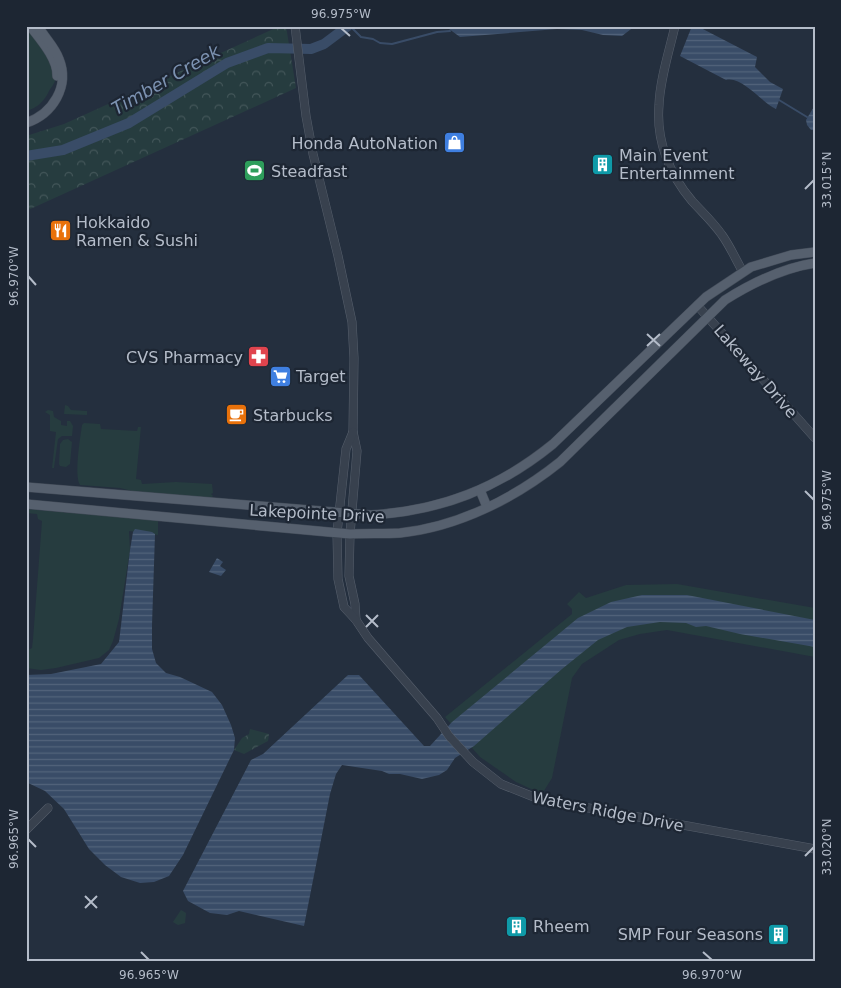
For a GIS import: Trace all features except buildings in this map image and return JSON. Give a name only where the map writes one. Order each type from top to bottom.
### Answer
[{"type":"main road","points":[[26,116],[39,111],[47,104],[55,89],[57,77],[57,71],[52,58],[30,26]]},
{"type":"main road","points":[[26,123],[42,115],[51,107],[58,96],[62,84],[59,58],[38,26]]},
{"type":"main road","name":"Lakepointe Drive","points":[[26,487],[371,515],[415,511],[453,501],[480,490],[532,461],[568,430],[681,319],[743,272],[791,255],[815,252]]},
{"type":"main road","name":"Lakepointe Drive","points":[[26,504],[350,534],[400,533],[437,526],[467,517],[524,488],[542,476],[580,442],[725,300],[760,280],[815,263]]},
{"type":"main road","points":[[681,319],[693,330]]},
{"type":"main road","points":[[568,430],[580,442]]},
{"type":"main road","points":[[480,490],[487,507]]},
{"type":"main road","points":[[217,503],[217,522]]},
{"type":"street","name":"Waters Ridge Drive","points":[[295,26],[306,116],[318,178],[338,256],[352,322],[354,358],[353,432],[357,451],[350,534],[349,576],[355,604],[356,620]]},
{"type":"street","points":[[675,26],[658,107],[663,150],[668,164],[692,200],[724,237],[743,272]]},
{"type":"street","name":"Lakeway Drive","points":[[697,305],[815,438]]},
{"type":"street","name":"Waters Ridge Drive","points":[[353,432],[346,449],[337,532],[338,579],[344,607],[356,620],[368,638],[437,718],[448,736],[473,762],[502,784],[539,799],[815,849]]},
{"type":"street","points":[[26,830],[48,808]]},
{"type":"green space","points":[[26,26],[50,58],[54,66],[55,82],[45,98],[37,106],[26,111]]},
{"type":"green space","points":[[280,26],[286,26],[296,88],[26,211],[26,136],[64,124]]},
{"type":"green space","points":[[65,405],[71,410],[87,411],[87,415],[64,414]]},
{"type":"green space","points":[[48,410],[53,411],[54,417],[61,421],[61,425],[67,426],[67,421],[70,421],[73,426],[72,436],[62,436],[58,439],[54,468],[52,468],[56,432],[50,431],[50,415],[45,412]]},
{"type":"green space","points":[[84,423],[100,424],[101,429],[137,431],[138,427],[141,427],[136,479],[141,480],[142,484],[176,482],[212,484],[213,493],[211,494],[213,496],[211,498],[80,485],[78,480],[78,456],[82,425]]},
{"type":"green space","points":[[68,439],[72,442],[70,464],[66,467],[59,464],[60,444],[63,440]]},
{"type":"green space","points":[[26,509],[158,520],[158,535],[129,531],[130,550],[119,619],[109,650],[99,658],[56,668],[41,670],[26,668],[26,651],[32,648],[33,639],[42,521],[38,519],[37,514],[26,513]]},
{"type":"green space","points":[[677,584],[815,608],[815,657],[667,630],[640,634],[619,640],[582,664],[572,678],[552,778],[542,794],[516,782],[480,757],[445,717],[572,614],[572,609],[567,604],[579,592],[586,598],[626,585]]},
{"type":"green space","points":[[250,729],[269,734],[268,741],[244,754],[234,750],[242,738],[249,734]]},
{"type":"green space","points":[[181,910],[186,913],[185,923],[178,925],[173,922]]},
{"type":"water","points":[[445,26],[635,26],[622,36],[603,35],[582,30],[557,29],[460,37]]},
{"type":"water","points":[[692,26],[697,26],[757,57],[755,67],[770,82],[783,89],[776,109],[738,82],[726,80],[680,56]]},
{"type":"water","points":[[815,105],[815,130],[811,130],[806,120]]},
{"type":"water","points":[[135,529],[155,534],[152,649],[156,663],[166,673],[180,677],[212,692],[222,705],[235,738],[234,750],[183,855],[169,876],[154,882],[140,883],[121,877],[105,865],[89,849],[64,809],[45,791],[26,782],[26,675],[51,674],[101,664],[119,642],[130,550]]},
{"type":"water","points":[[217,558],[223,562],[220,566],[226,570],[221,576],[209,572]]},
{"type":"water","points":[[642,595],[687,595],[815,620],[815,647],[706,626],[696,627],[686,623],[660,622],[627,627],[598,640],[474,746],[455,758],[447,770],[439,775],[422,779],[342,765],[336,774],[330,794],[304,926],[239,911],[227,915],[210,913],[188,901],[183,891],[251,760],[263,754],[348,675],[359,675],[424,746],[430,746],[452,722],[578,618],[611,602]]},
{"type":"waterway","name":"Timber Creek","points":[[26,156],[63,150],[129,123],[227,63],[268,48],[311,49],[324,44],[348,26]]},
{"type":"waterway","points":[[350,26],[361,37],[373,39],[380,43],[392,44],[437,32],[450,31]]},
{"type":"waterway","points":[[779,100],[807,117]]},
{"type":"place","name":"Honda AutoNation","points":[[454,143]]},
{"type":"place","name":"Main Event Entertainment","points":[[603,164]]},
{"type":"place","name":"Steadfast","points":[[255,171]]},
{"type":"place","name":"Hokkaido Ramen & Sushi","points":[[60,231]]},
{"type":"place","name":"CVS Pharmacy","points":[[259,357]]},
{"type":"place","name":"Target","points":[[280,376]]},
{"type":"place","name":"Starbucks","points":[[237,415]]},
{"type":"place","name":"Rheem","points":[[517,926]]},
{"type":"place","name":"SMP Four Seasons","points":[[779,934]]}]
